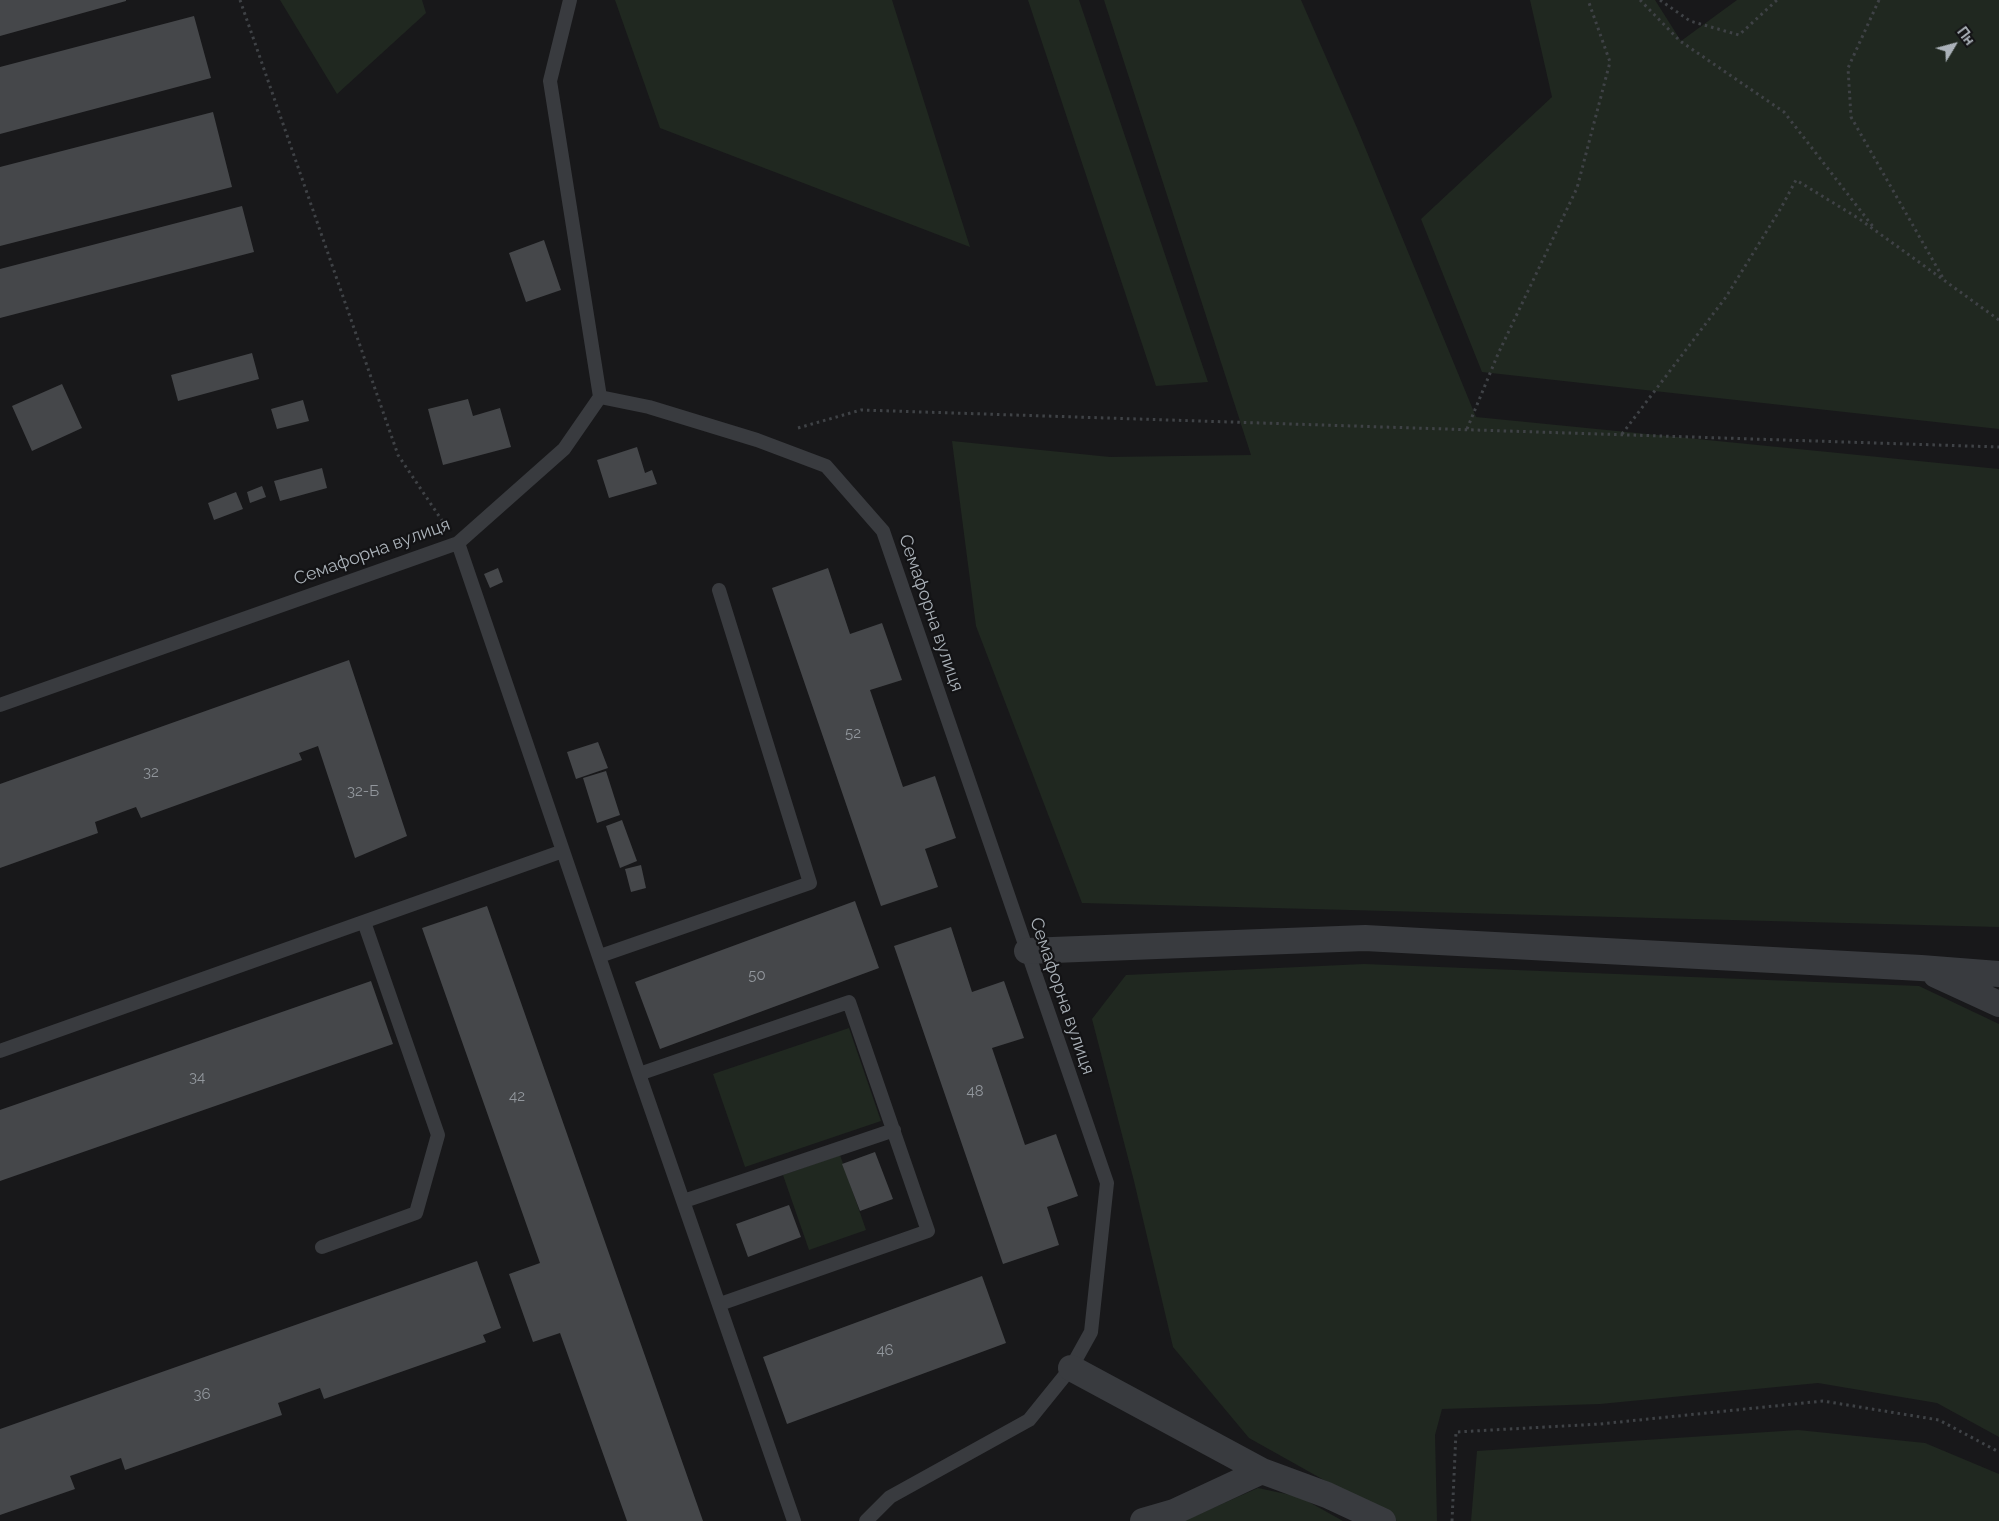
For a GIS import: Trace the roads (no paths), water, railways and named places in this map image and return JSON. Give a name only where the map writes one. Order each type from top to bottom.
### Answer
[{"type":"street","points":[[1027,951],[1365,938],[1921,968],[1999,974]]},
{"type":"street","points":[[1921,968],[1999,1004]]},
{"type":"street","points":[[1071,1368],[1262,1471],[1327,1494],[1383,1521]]},
{"type":"street","points":[[1144,1521],[1174,1512],[1262,1471]]},
{"type":"lane","points":[[570,0],[550,81],[600,397]]},
{"type":"lane","name":"Семафорна вулиця","points":[[0,704],[458,543],[564,450],[600,397],[648,406],[757,440],[826,466],[883,531],[1107,1183],[1091,1332],[1071,1368],[1029,1420],[890,1497],[866,1521]]},
{"type":"lane","points":[[458,543],[794,1521]]},
{"type":"lane","points":[[600,956],[810,883],[719,590]]},
{"type":"lane","points":[[0,1051],[563,851]]},
{"type":"lane","points":[[322,1247],[416,1213],[438,1135],[364,922]]},
{"type":"lane","points":[[639,1074],[850,1002],[928,1232],[720,1304]]},
{"type":"lane","points":[[684,1201],[894,1130]]}]
